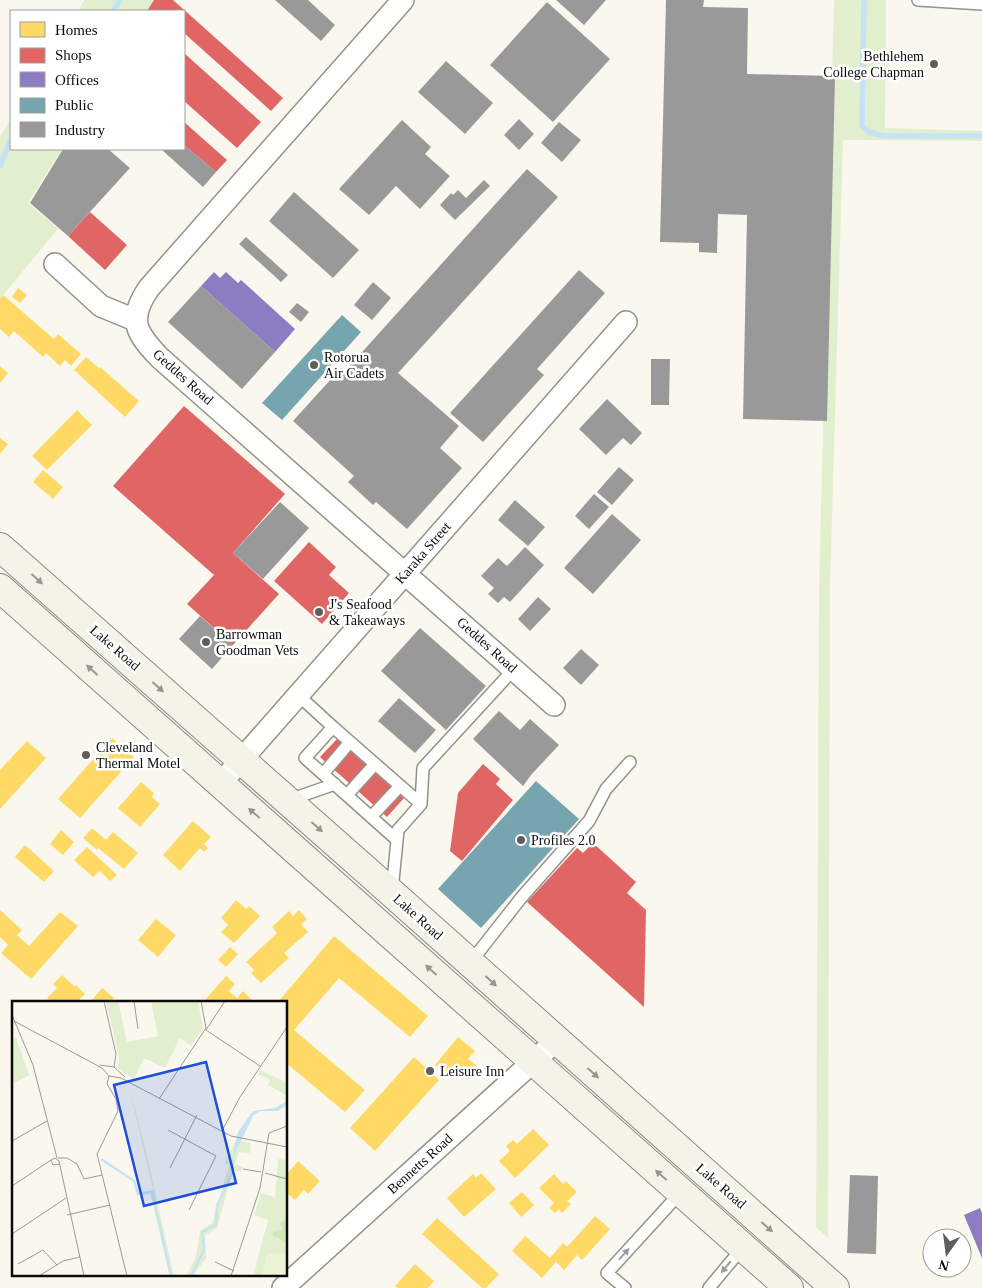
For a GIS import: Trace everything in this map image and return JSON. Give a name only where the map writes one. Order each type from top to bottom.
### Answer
[{"type":"main road","name":"Lake Road","points":[[5,562],[241,760],[835,1288]]},
{"type":"main road","points":[[0,588],[789,1288]]},
{"type":"street","points":[[55,264],[101,306],[135,320],[138,307],[148,288],[403,0]]},
{"type":"street","name":"Geddes Road","points":[[135,320],[144,342],[160,358],[554,705]]},
{"type":"street","name":"Karaka Street","points":[[220,784],[626,322]]},
{"type":"street","name":"Bennetts Road","points":[[283,1288],[557,1040]]},
{"type":"lane","points":[[918,0],[982,4]]},
{"type":"lane","points":[[392,893],[398,830],[421,804],[423,768],[514,669]]},
{"type":"lane","points":[[298,695],[421,804]]},
{"type":"lane","points":[[332,727],[305,758],[397,840]]},
{"type":"lane","points":[[323,774],[350,742]]},
{"type":"lane","points":[[470,963],[521,898],[589,821],[606,789],[630,762]]},
{"type":"lane","points":[[347,795],[375,764]]},
{"type":"lane","points":[[287,801],[334,784]]},
{"type":"lane","points":[[371,817],[400,786]]},
{"type":"lane","points":[[625,1288],[607,1273],[681,1192]]},
{"type":"lane","points":[[709,1288],[743,1247]]},
{"type":"green space","points":[[84,0],[156,0],[150,10],[79,10]]},
{"type":"green space","points":[[834,0],[886,0],[885,128],[982,131],[982,141],[843,140],[830,588],[828,1238],[816,1227],[819,589]]},
{"type":"green space","points":[[10,120],[10,150],[61,150],[28,203],[58,229],[0,299],[0,137]]},
{"type":"building: Homes","points":[[18,288],[27,295],[20,303],[12,297]]},
{"type":"building: Homes","points":[[3,295],[54,339],[58,334],[81,354],[71,366],[65,360],[60,366],[46,353],[43,357],[14,331],[9,337],[0,329],[0,299]]},
{"type":"building: Homes","points":[[86,357],[139,401],[125,417],[74,370]]},
{"type":"building: Homes","points":[[0,366],[8,373],[0,383]]},
{"type":"building: Homes","points":[[77,410],[92,425],[47,470],[32,456]]},
{"type":"building: Homes","points":[[0,438],[8,444],[0,454]]},
{"type":"building: Homes","points":[[43,470],[63,487],[53,499],[33,482]]},
{"type":"building: Homes","points":[[112,738],[134,757],[80,818],[58,799]]},
{"type":"building: Homes","points":[[27,741],[46,758],[0,809],[0,770]]},
{"type":"building: Homes","points":[[141,782],[154,793],[152,797],[160,804],[140,827],[118,808]]},
{"type":"building: Homes","points":[[193,821],[211,837],[204,844],[208,848],[204,852],[200,848],[180,871],[163,855]]},
{"type":"building: Homes","points":[[92,828],[106,840],[113,832],[138,853],[124,869],[83,838]]},
{"type":"building: Homes","points":[[61,830],[74,842],[63,855],[50,844]]},
{"type":"building: Homes","points":[[25,845],[54,871],[44,882],[15,857]]},
{"type":"building: Homes","points":[[87,847],[117,875],[110,881],[100,871],[93,877],[74,860]]},
{"type":"building: Homes","points":[[236,900],[246,909],[249,906],[260,916],[234,943],[221,932],[228,925],[221,918]]},
{"type":"building: Homes","points":[[0,910],[22,930],[17,935],[29,946],[60,912],[78,926],[31,979],[1,953],[8,945],[0,937]]},
{"type":"building: Homes","points":[[299,910],[307,919],[301,924],[308,932],[284,953],[289,958],[261,983],[251,973],[254,970],[246,962],[277,933],[272,927],[289,911],[293,916]]},
{"type":"building: Homes","points":[[156,919],[176,935],[158,957],[138,940]]},
{"type":"building: Homes","points":[[334,936],[428,1016],[410,1037],[339,978],[294,1030],[365,1090],[345,1112],[288,1065],[288,1001],[279,1001]]},
{"type":"building: Homes","points":[[230,947],[238,954],[226,967],[218,960]]},
{"type":"building: Homes","points":[[62,975],[85,994],[78,1001],[50,1001],[47,998],[57,988],[53,984]]},
{"type":"building: Homes","points":[[226,976],[235,984],[229,991],[237,998],[243,991],[252,1000],[206,1001]]},
{"type":"building: Homes","points":[[102,988],[114,998],[112,1001],[92,1000]]},
{"type":"building: Homes","points":[[458,1037],[475,1051],[468,1059],[476,1065],[466,1078],[459,1072],[453,1079],[435,1065]]},
{"type":"building: Homes","points":[[414,1057],[439,1080],[375,1151],[350,1128]]},
{"type":"building: Homes","points":[[533,1129],[549,1145],[515,1178],[499,1161],[510,1151],[506,1146],[513,1140],[517,1144]]},
{"type":"building: Homes","points":[[298,1161],[320,1181],[308,1194],[304,1190],[295,1200],[288,1194],[288,1173]]},
{"type":"building: Homes","points":[[481,1173],[496,1189],[464,1217],[447,1198],[473,1174],[476,1178]]},
{"type":"building: Homes","points":[[554,1174],[563,1184],[566,1181],[577,1192],[567,1201],[571,1204],[562,1213],[559,1209],[555,1213],[549,1208],[554,1203],[539,1188]]},
{"type":"building: Homes","points":[[522,1192],[534,1205],[521,1217],[509,1203]]},
{"type":"building: Homes","points":[[595,1216],[610,1229],[582,1260],[577,1255],[564,1270],[556,1262],[542,1278],[512,1251],[525,1236],[550,1258],[563,1243],[567,1247]]},
{"type":"building: Homes","points":[[437,1218],[499,1274],[486,1288],[482,1288],[422,1234]]},
{"type":"building: Homes","points":[[415,1264],[434,1281],[428,1288],[398,1288],[395,1286]]},
{"type":"building: Shops","points":[[154,0],[173,0],[184,10],[148,10]]},
{"type":"building: Shops","points":[[185,11],[283,98],[271,111],[185,34]]},
{"type":"building: Shops","points":[[185,54],[261,122],[237,148],[185,102]]},
{"type":"building: Shops","points":[[185,123],[227,160],[216,172],[185,146]]},
{"type":"building: Shops","points":[[90,212],[127,245],[105,270],[68,236]]},
{"type":"building: Shops","points":[[184,406],[285,494],[233,553],[279,594],[233,645],[187,604],[214,575],[113,486]]},
{"type":"building: Shops","points":[[309,542],[336,567],[329,575],[349,593],[322,624],[274,581]]},
{"type":"building: Shops","points":[[337,739],[404,798],[387,817],[320,757]]},
{"type":"building: Shops","points":[[483,764],[500,779],[496,784],[513,800],[462,861],[450,851],[458,793]]},
{"type":"building: Shops","points":[[593,843],[636,882],[627,893],[646,910],[644,1007],[527,902],[577,848],[583,853]]},
{"type":"building: Offices","points":[[214,272],[220,278],[226,272],[238,283],[241,280],[295,329],[275,352],[201,286]]},
{"type":"building: Offices","points":[[980,1208],[982,1213],[982,1258],[972,1234],[972,1228],[969,1228],[964,1215]]},
{"type":"building: Public","points":[[342,315],[361,332],[282,420],[262,403]]},
{"type":"building: Public","name":"Profiles 2.0","points":[[536,781],[579,819],[481,928],[438,889]]},
{"type":"building: Industry","points":[[275,0],[308,0],[335,25],[321,41]]},
{"type":"building: Industry","points":[[556,0],[606,0],[584,25]]},
{"type":"building: Industry","points":[[666,0],[704,0],[703,7],[748,8],[747,74],[835,76],[827,421],[743,419],[747,215],[718,214],[717,253],[699,252],[699,243],[660,242]]},
{"type":"building: Industry","points":[[547,2],[610,59],[553,122],[490,65]]},
{"type":"building: Industry","points":[[446,61],[493,103],[465,134],[418,92]]},
{"type":"building: Industry","points":[[519,119],[534,134],[519,150],[504,135]]},
{"type":"building: Industry","points":[[402,120],[431,147],[425,154],[450,176],[420,209],[396,186],[369,215],[339,189]]},
{"type":"building: Industry","points":[[559,122],[581,140],[562,162],[541,143]]},
{"type":"building: Industry","points":[[185,146],[216,172],[203,187],[162,150],[185,150]]},
{"type":"building: Industry","points":[[62,150],[109,150],[130,168],[68,236],[30,203]]},
{"type":"building: Industry","points":[[527,169],[558,197],[398,373],[459,426],[440,448],[462,468],[407,529],[376,502],[373,505],[348,482],[354,476],[293,421],[341,368],[345,371]]},
{"type":"building: Industry","points":[[484,180],[490,186],[455,220],[440,205],[451,193],[453,195],[458,190],[466,198]]},
{"type":"building: Industry","points":[[294,192],[359,250],[333,278],[269,221]]},
{"type":"building: Industry","points":[[246,237],[288,275],[281,282],[239,244]]},
{"type":"building: Industry","points":[[579,270],[605,293],[537,369],[544,375],[483,442],[450,413]]},
{"type":"building: Industry","points":[[373,282],[391,298],[372,320],[354,305]]},
{"type":"building: Industry","points":[[201,286],[275,352],[242,389],[168,322]]},
{"type":"building: Industry","points":[[297,303],[309,312],[301,322],[289,312]]},
{"type":"building: Industry","points":[[651,359],[670,359],[669,405],[651,405]]},
{"type":"building: Industry","points":[[607,399],[642,433],[631,445],[623,438],[606,455],[579,429]]},
{"type":"building: Industry","points":[[619,467],[634,480],[612,505],[597,492]]},
{"type":"building: Industry","points":[[594,494],[609,507],[589,529],[575,516]]},
{"type":"building: Industry","points":[[515,500],[545,527],[528,546],[498,520]]},
{"type":"building: Industry","points":[[280,502],[309,528],[263,579],[233,553]]},
{"type":"building: Industry","points":[[612,514],[641,540],[593,594],[564,568]]},
{"type":"building: Industry","points":[[525,547],[544,565],[510,602],[504,597],[498,603],[488,594],[494,588],[481,576],[498,558],[507,566]]},
{"type":"building: Industry","points":[[538,597],[551,609],[530,631],[518,619]]},
{"type":"building: Industry","name":"Barrowman Goodman Vets","points":[[200,616],[233,645],[212,669],[179,639]]},
{"type":"building: Industry","points":[[420,628],[486,686],[446,730],[381,671]]},
{"type":"building: Industry","points":[[581,649],[599,665],[581,685],[563,668]]},
{"type":"building: Industry","points":[[399,698],[436,730],[415,753],[378,721]]},
{"type":"building: Industry","points":[[499,711],[520,730],[530,719],[559,745],[523,786],[473,739]]},
{"type":"building: Industry","points":[[850,1175],[878,1176],[876,1254],[847,1253]]},
{"type":"waterway","points":[[114,10],[120,0]]},
{"type":"waterway","points":[[864,0],[862,126],[869,132],[884,136],[982,136]]},
{"type":"waterway","points":[[0,166],[10,141]]},
{"type":"place","name":"Bethlehem College Chapman","points":[[934,64]]},
{"type":"place","name":"Rotorua Air Cadets","points":[[314,365]]},
{"type":"place","name":"J's Seafood & Takeaways","points":[[319,612]]},
{"type":"place","name":"Barrowman Goodman Vets","points":[[206,642]]},
{"type":"place","name":"Cleveland Thermal Motel","points":[[86,755]]},
{"type":"place","name":"Profiles 2.0","points":[[521,840]]},
{"type":"place","name":"Leisure Inn","points":[[430,1071]]}]
